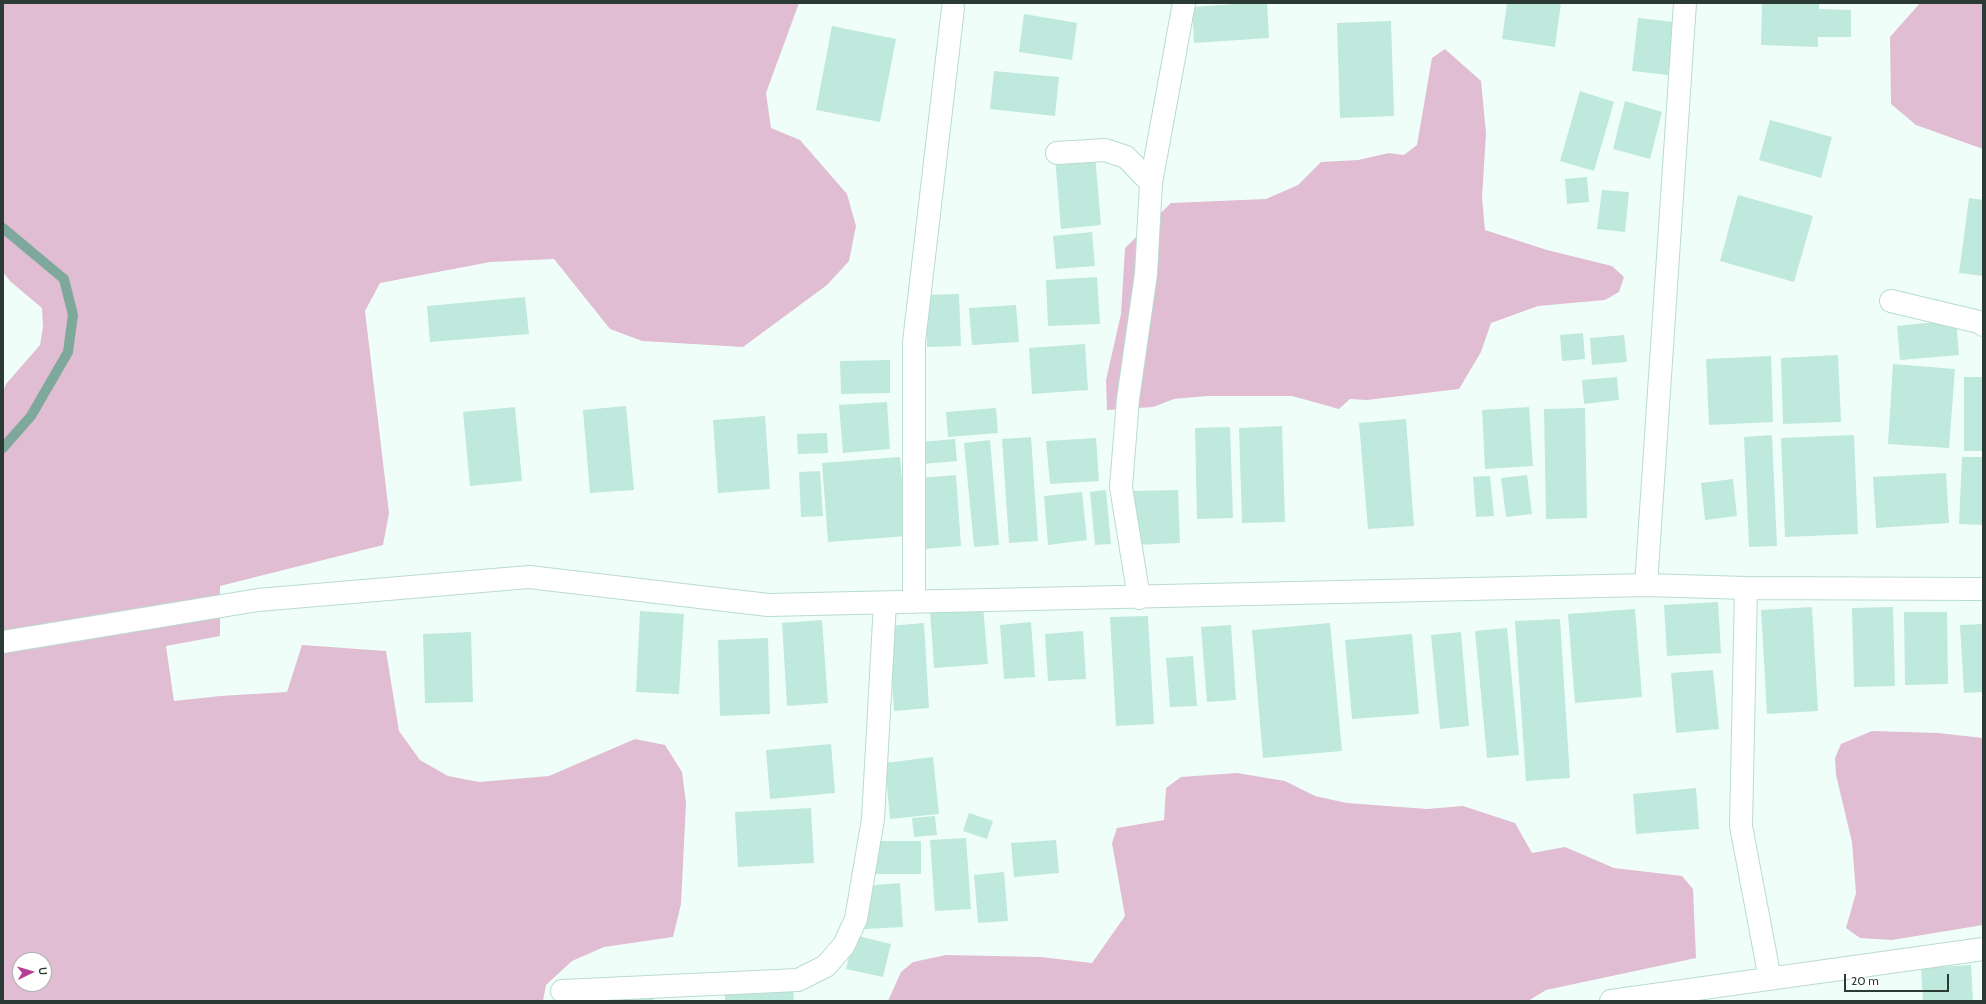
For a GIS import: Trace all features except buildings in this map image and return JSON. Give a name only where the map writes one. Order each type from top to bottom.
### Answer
[{"type":"street","points":[[1139,598],[1121,487],[1128,399],[1146,274],[1151,183],[1184,3]]},
{"type":"street","points":[[1646,585],[1684,3]]},
{"type":"street","points":[[914,602],[914,342],[953,8]]},
{"type":"street","points":[[1057,154],[1105,150],[1119,154],[1126,157],[1151,183]]},
{"type":"street","points":[[1891,301],[1979,322],[1983,325]]},
{"type":"street","points":[[3,642],[258,600],[529,577],[768,605],[1139,598],[1646,585],[1746,588],[1983,589]]},
{"type":"street","points":[[1746,588],[1740,826],[1770,979]]},
{"type":"street","points":[[562,991],[698,993],[798,980],[826,966],[844,945],[856,919],[873,820],[885,603]]},
{"type":"street","points":[[1611,1001],[1983,949]]},
{"type":"shaded area","points":[[3,3],[799,3],[766,93],[771,128],[800,140],[847,194],[856,226],[849,261],[827,285],[743,347],[642,341],[610,329],[554,259],[490,262],[380,283],[365,311],[389,513],[383,545],[220,586],[220,636],[166,646],[174,701],[220,696],[287,692],[302,645],[386,651],[399,731],[420,760],[448,776],[479,782],[549,776],[635,739],[665,745],[682,772],[686,803],[681,904],[673,937],[604,947],[572,961],[546,985],[543,1001],[3,1001],[3,392],[6,384],[40,345],[43,327],[42,308],[11,282],[3,272]]},
{"type":"shaded area","points":[[1920,3],[1983,3],[1983,149],[1916,125],[1891,104],[1890,37]]},
{"type":"shaded area","points":[[1445,49],[1481,81],[1486,133],[1482,198],[1485,230],[1547,250],[1612,266],[1624,277],[1619,292],[1605,300],[1538,306],[1491,323],[1481,352],[1459,389],[1367,400],[1350,399],[1339,409],[1292,396],[1207,396],[1174,399],[1153,407],[1107,410],[1106,380],[1121,314],[1125,248],[1171,203],[1266,199],[1298,185],[1321,162],[1358,160],[1389,153],[1404,155],[1417,145],[1432,58]]},
{"type":"shaded area","points":[[1872,731],[1938,733],[1983,738],[1983,925],[1892,940],[1860,938],[1846,928],[1856,893],[1852,842],[1836,775],[1835,758],[1841,744]]},
{"type":"shaded area","points":[[1237,773],[1285,781],[1315,796],[1347,803],[1427,809],[1463,806],[1515,823],[1532,853],[1565,847],[1614,868],[1682,876],[1693,889],[1696,958],[1546,990],[1528,1001],[888,1001],[901,972],[913,962],[946,955],[1041,957],[1092,963],[1125,916],[1112,843],[1117,828],[1164,820],[1166,788],[1181,777]]},
{"type":"waterway","points":[[3,228],[64,279],[73,315],[68,352],[31,416],[3,448]]}]
